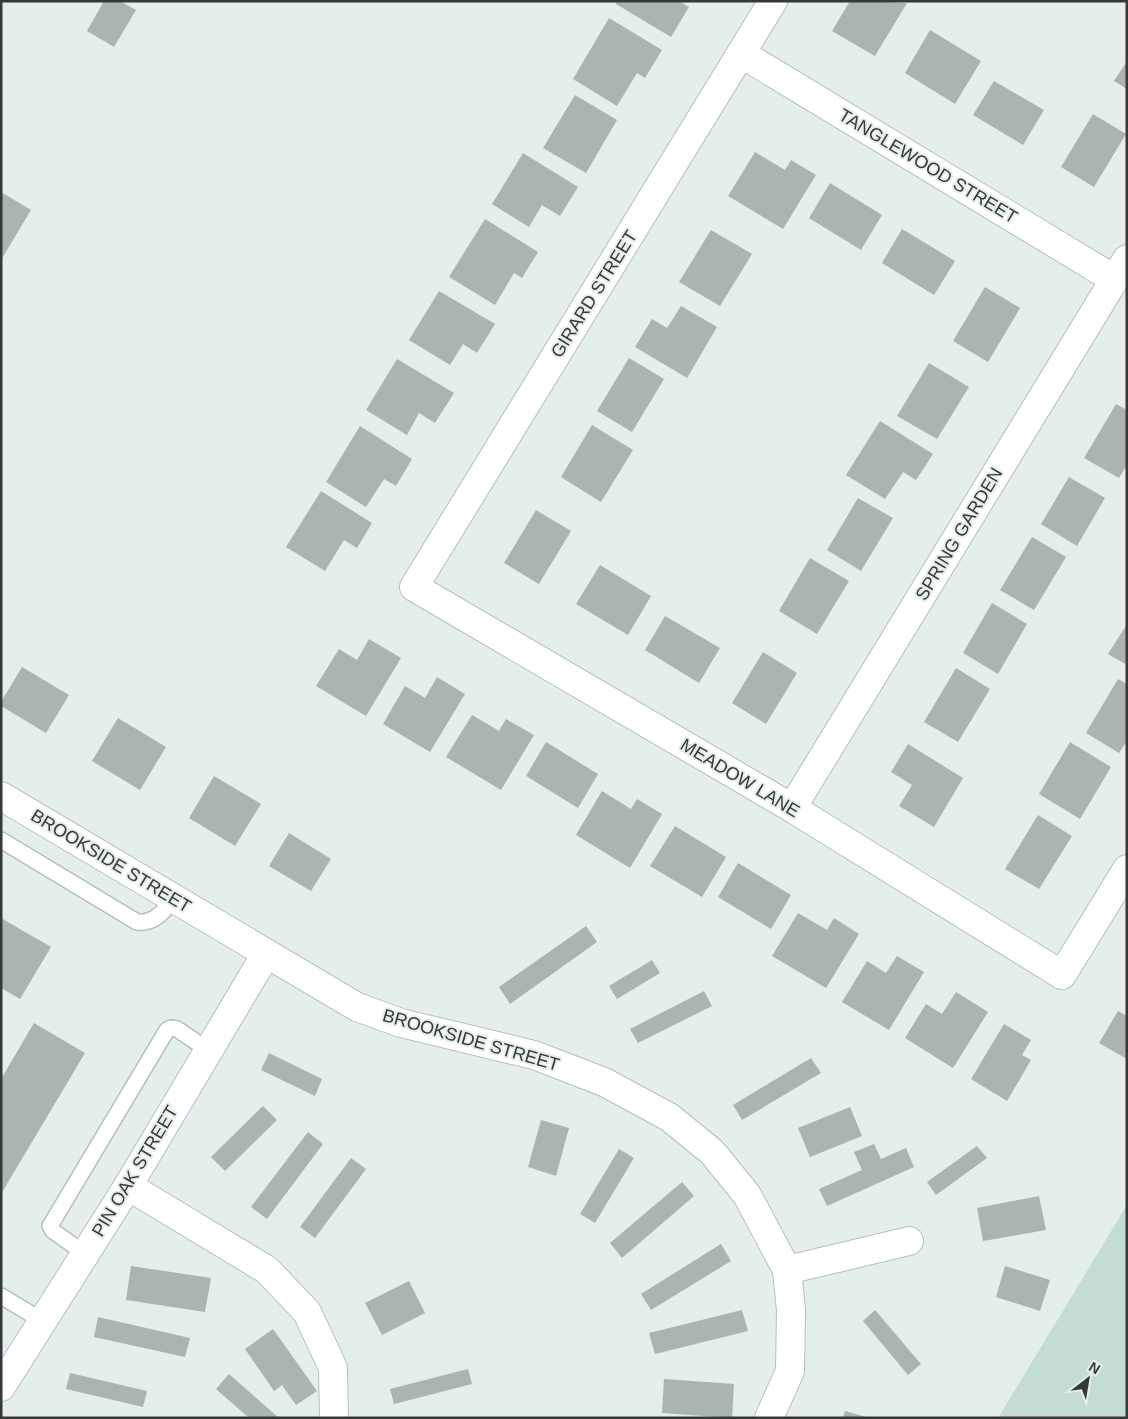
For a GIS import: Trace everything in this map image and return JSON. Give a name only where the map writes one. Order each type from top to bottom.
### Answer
[{"type":"street","name":"GIRARD STREET","points":[[414,587],[773,1]]},
{"type":"street","name":"TANGLEWOOD STREET","points":[[742,54],[1121,269]]},
{"type":"street","name":"SPRING GARDEN","points":[[792,808],[1121,269]]},
{"type":"street","name":"MEADOW LANE","points":[[414,587],[792,808],[1062,975],[1127,869]]},
{"type":"street","name":"BROOKSIDE STREET","points":[[1,796],[357,1007],[401,1023],[534,1055],[604,1082],[669,1117],[712,1152],[747,1195],[787,1270],[790,1310],[790,1371],[769,1418]]},
{"type":"street","name":"PIN OAK STREET","points":[[1,1387],[41,1320],[128,1186],[266,954]]},
{"type":"street","points":[[128,1186],[267,1270],[307,1312],[333,1368],[334,1418]]},
{"type":"street","points":[[787,1270],[910,1241]]},
{"type":"lane","points":[[1,840],[137,922],[145,923],[154,920],[175,899]]},
{"type":"lane","points":[[84,1253],[52,1231],[50,1226],[167,1030],[171,1028],[177,1029],[208,1050]]},
{"type":"lane","points":[[1,1296],[41,1320]]},
{"type":"green space","points":[[1127,1205],[1127,1418],[998,1418]]},
{"type":"building","points":[[104,1],[120,1],[136,10],[114,47],[87,31]]},
{"type":"building","points":[[617,1],[679,1],[689,7],[671,37],[616,4]]},
{"type":"building","points":[[850,1],[907,3],[875,56],[832,31]]},
{"type":"building","points":[[609,18],[662,50],[645,78],[637,73],[617,106],[573,79]]},
{"type":"building","points":[[930,30],[981,61],[955,104],[905,73]]},
{"type":"building","points":[[1127,61],[1127,89],[1114,81]]},
{"type":"building","points":[[994,81],[1044,110],[1023,145],[973,115]]},
{"type":"building","points":[[575,95],[617,120],[586,173],[543,148]]},
{"type":"building","points":[[1093,114],[1126,134],[1094,187],[1061,167]]},
{"type":"building","points":[[755,152],[785,170],[791,160],[816,175],[783,229],[728,196]]},
{"type":"building","points":[[523,153],[578,187],[560,216],[542,205],[529,227],[492,204]]},
{"type":"building","points":[[830,183],[882,215],[861,250],[809,218]]},
{"type":"building","points":[[1,192],[31,210],[1,260]]},
{"type":"building","points":[[485,219],[538,252],[522,278],[514,273],[495,305],[449,277]]},
{"type":"building","points":[[902,229],[955,261],[934,295],[882,263]]},
{"type":"building","points":[[711,230],[752,254],[720,306],[679,282]]},
{"type":"building","points":[[985,287],[1020,308],[988,362],[953,341]]},
{"type":"building","points":[[439,291],[495,324],[477,353],[463,344],[450,365],[409,340]]},
{"type":"building","points":[[681,306],[717,327],[687,378],[635,347],[652,319],[667,328]]},
{"type":"building","points":[[629,358],[664,379],[632,432],[597,411]]},
{"type":"building","points":[[397,359],[454,393],[435,423],[419,413],[407,435],[366,410]]},
{"type":"building","points":[[929,363],[969,387],[937,439],[897,416]]},
{"type":"building","points":[[1116,404],[1127,410],[1127,465],[1119,478],[1084,458]]},
{"type":"building","points":[[880,421],[933,454],[916,480],[903,472],[885,499],[846,475]]},
{"type":"building","points":[[592,425],[633,450],[601,502],[561,477]]},
{"type":"building","points":[[360,426],[412,459],[396,486],[384,479],[366,507],[326,482]]},
{"type":"building","points":[[1069,477],[1105,498],[1077,546],[1041,524]]},
{"type":"building","points":[[321,491],[372,523],[357,548],[344,540],[325,571],[286,547]]},
{"type":"building","points":[[858,498],[893,518],[861,571],[827,550]]},
{"type":"building","points":[[536,510],[571,531],[539,584],[504,563]]},
{"type":"building","points":[[1032,537],[1066,557],[1034,610],[1000,590]]},
{"type":"building","points":[[810,558],[849,581],[817,634],[779,611]]},
{"type":"building","points":[[600,565],[651,596],[628,635],[576,604]]},
{"type":"building","points":[[992,603],[1027,624],[998,674],[963,653]]},
{"type":"building","points":[[665,616],[720,648],[699,683],[645,650]]},
{"type":"building","points":[[1127,624],[1127,665],[1108,654]]},
{"type":"building","points":[[369,639],[401,658],[366,716],[316,686],[339,649],[357,660]]},
{"type":"building","points":[[763,652],[797,673],[766,724],[732,703]]},
{"type":"building","points":[[22,667],[69,695],[46,733],[1,706],[1,702]]},
{"type":"building","points":[[956,668],[990,689],[958,742],[924,722]]},
{"type":"building","points":[[437,677],[465,694],[430,752],[383,724],[405,686],[425,698]]},
{"type":"building","points":[[1118,679],[1127,684],[1127,741],[1119,753],[1086,733]]},
{"type":"building","points":[[472,715],[499,731],[506,719],[534,735],[501,790],[446,757]]},
{"type":"building","points":[[118,718],[166,747],[140,790],[92,761]]},
{"type":"building","points":[[546,742],[598,774],[578,808],[526,776]]},
{"type":"building","points":[[1070,742],[1111,767],[1080,819],[1039,794]]},
{"type":"building","points":[[908,744],[963,778],[934,827],[899,806],[912,785],[891,772]]},
{"type":"building","points":[[214,776],[261,804],[235,846],[189,818]]},
{"type":"building","points":[[602,791],[631,809],[637,799],[662,814],[630,868],[576,835]]},
{"type":"building","points":[[1038,815],[1072,836],[1039,889],[1005,869]]},
{"type":"building","points":[[675,826],[726,857],[702,897],[650,866]]},
{"type":"building","points":[[289,833],[331,859],[311,891],[269,866]]},
{"type":"building","points":[[738,863],[791,895],[771,929],[718,897]]},
{"type":"building","points":[[798,913],[827,930],[834,918],[859,934],[826,988],[772,956]]},
{"type":"building","points":[[1,918],[51,947],[20,999],[1,988]]},
{"type":"building","points":[[586,926],[597,942],[510,1004],[499,987]]},
{"type":"building","points":[[897,956],[924,972],[889,1030],[842,1002],[867,961],[886,973]]},
{"type":"building","points":[[652,960],[660,973],[617,999],[609,986]]},
{"type":"building","points":[[704,991],[712,1006],[638,1043],[630,1029]]},
{"type":"building","points":[[956,992],[988,1012],[953,1068],[905,1038],[926,1004],[942,1014]]},
{"type":"building","points":[[1118,1011],[1127,1016],[1127,1059],[1099,1043]]},
{"type":"building","points":[[34,1023],[85,1053],[1,1194],[1,1079]]},
{"type":"building","points":[[1004,1024],[1031,1040],[1022,1055],[1031,1060],[1007,1101],[971,1079]]},
{"type":"building","points":[[269,1053],[322,1079],[315,1096],[261,1070]]},
{"type":"building","points":[[811,1058],[821,1073],[742,1120],[733,1105]]},
{"type":"building","points":[[263,1106],[277,1120],[225,1171],[211,1157]]},
{"type":"building","points":[[850,1107],[862,1136],[810,1157],[798,1128]]},
{"type":"building","points":[[541,1120],[569,1128],[556,1176],[528,1167]]},
{"type":"building","points":[[308,1132],[323,1144],[267,1219],[251,1207]]},
{"type":"building","points":[[874,1144],[881,1159],[906,1148],[914,1167],[827,1206],[819,1189],[862,1170],[854,1152]]},
{"type":"building","points":[[977,1146],[987,1158],[936,1195],[927,1182]]},
{"type":"building","points":[[619,1149],[634,1158],[595,1223],[580,1214]]},
{"type":"building","points":[[351,1158],[366,1169],[315,1238],[300,1227]]},
{"type":"building","points":[[682,1182],[694,1196],[622,1258],[610,1243]]},
{"type":"building","points":[[1039,1196],[1046,1230],[983,1241],[977,1208]]},
{"type":"building","points":[[721,1244],[731,1261],[651,1310],[641,1294]]},
{"type":"building","points":[[131,1266],[211,1278],[205,1312],[126,1300]]},
{"type":"building","points":[[1005,1266],[1050,1280],[1040,1311],[996,1297]]},
{"type":"building","points":[[409,1281],[425,1313],[382,1335],[365,1303]]},
{"type":"building","points":[[742,1310],[748,1331],[655,1354],[649,1333]]},
{"type":"building","points":[[875,1310],[921,1364],[908,1375],[863,1321]]},
{"type":"building","points":[[98,1317],[190,1338],[185,1357],[94,1337]]},
{"type":"building","points":[[273,1329],[317,1391],[296,1405],[282,1385],[274,1391],[245,1349]]},
{"type":"building","points":[[468,1369],[472,1384],[394,1404],[390,1389]]},
{"type":"building","points":[[70,1373],[147,1391],[143,1407],[66,1389]]},
{"type":"building","points":[[229,1374],[279,1418],[249,1418],[216,1389]]},
{"type":"building","points":[[664,1379],[734,1384],[732,1418],[662,1413]]},
{"type":"building","points":[[845,1411],[866,1417],[866,1418],[843,1418]]}]
